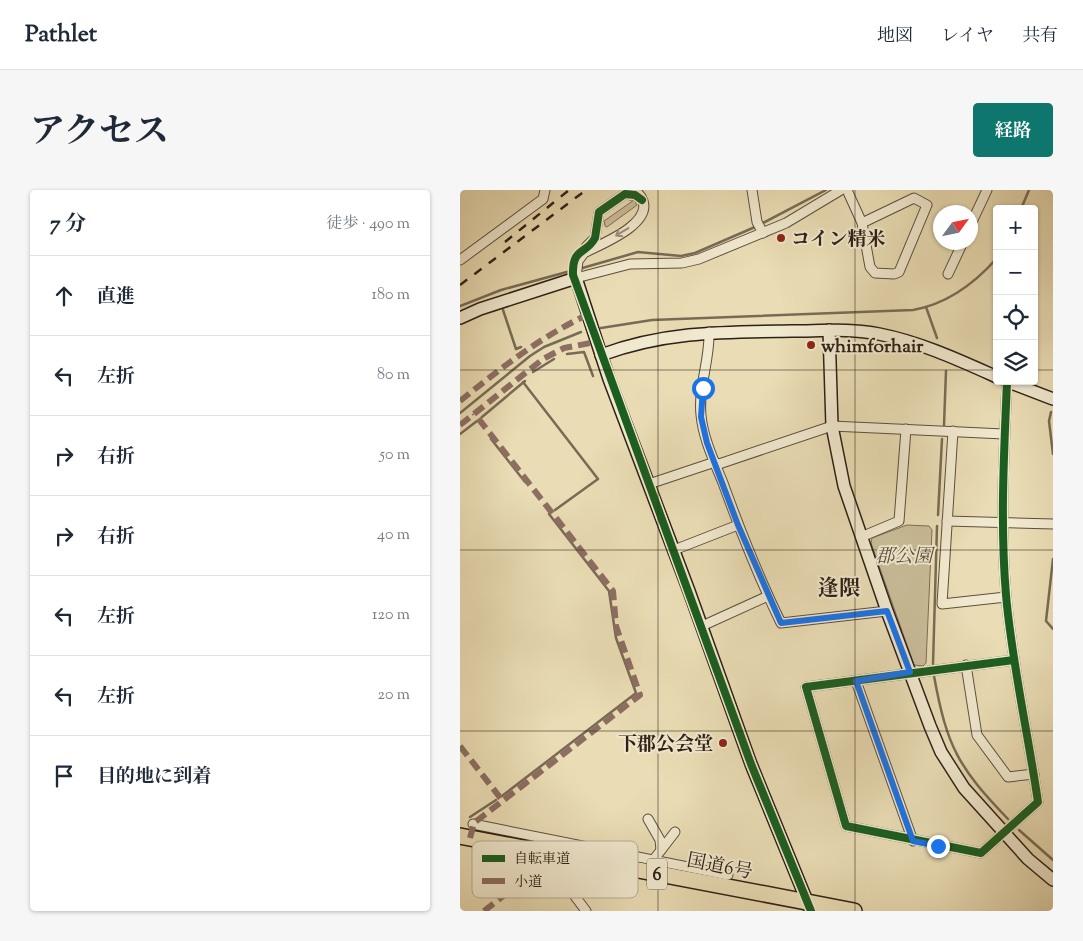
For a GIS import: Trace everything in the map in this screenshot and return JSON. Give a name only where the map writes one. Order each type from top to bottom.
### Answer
[{"type":"highway","name":"国道6号","points":[[460,836],[486,841]]},
{"type":"highway","name":"国道6号","points":[[638,865],[810,907],[854,911]]},
{"type":"street","points":[[460,260],[543,199],[545,190]]},
{"type":"street","points":[[596,232],[592,218],[593,213],[600,204],[623,190]]},
{"type":"street","points":[[575,272],[584,253],[637,222],[644,213],[642,200],[632,190]]},
{"type":"street","points":[[752,190],[757,222],[763,233]]},
{"type":"street","points":[[460,318],[575,272],[630,264],[682,263],[699,259],[786,223],[841,190]]},
{"type":"street","points":[[847,190],[862,223],[870,267],[874,273],[894,274],[899,272],[927,206],[914,198],[862,223]]},
{"type":"street","points":[[978,209],[987,190]]},
{"type":"street","points":[[642,200],[635,195],[625,194],[598,212],[594,241],[578,252],[575,272],[601,356],[702,626],[751,764],[810,907]]},
{"type":"street","points":[[948,274],[959,250]]},
{"type":"street","points":[[601,356],[648,340],[709,332],[829,330],[877,333],[912,341],[993,375]]},
{"type":"street","points":[[829,330],[832,426],[844,486],[887,611],[934,735],[954,775],[1004,832],[1042,872],[1053,880]]},
{"type":"street","points":[[709,332],[708,360],[700,404],[701,417],[715,464],[738,525],[781,623],[887,611]]},
{"type":"street","points":[[1007,385],[1002,522],[1006,597],[1014,660],[1038,802],[981,853],[913,841],[846,826],[832,784],[806,686],[1014,660]]},
{"type":"street","points":[[1015,385],[1053,399]]},
{"type":"street","points":[[649,484],[832,426],[1004,434]]},
{"type":"street","points":[[861,537],[899,521],[906,429]]},
{"type":"street","points":[[953,432],[942,604],[1006,597]]},
{"type":"street","points":[[947,521],[1053,524]]},
{"type":"street","points":[[674,550],[738,525]]},
{"type":"street","points":[[702,626],[768,596]]},
{"type":"street","points":[[966,665],[977,735],[1008,778],[1034,774]]},
{"type":"street","points":[[856,681],[913,841]]},
{"type":"street","points":[[648,819],[660,840],[661,850]]},
{"type":"street","points":[[473,824],[544,841]]},
{"type":"street","points":[[649,866],[675,832]]},
{"type":"street","points":[[638,863],[728,875]]},
{"type":"street","points":[[577,898],[586,911]]},
{"type":"green space","points":[[634,200],[637,205],[607,227],[605,226],[604,221]]},
{"type":"green space","name":"郡公園","points":[[907,525],[929,526],[932,530],[926,663],[923,666],[914,665],[871,543],[872,538]]},
{"type":"waterway","points":[[761,224],[826,190]]},
{"type":"waterway","points":[[1023,205],[1029,190]]},
{"type":"waterway","points":[[579,269],[638,252],[681,256],[695,253],[755,227]]},
{"type":"waterway","points":[[601,328],[652,320],[913,310],[949,298],[970,284],[993,262]]},
{"type":"waterway","points":[[460,306],[501,290],[574,270]]},
{"type":"waterway","points":[[926,307],[937,338]]},
{"type":"waterway","points":[[503,310],[516,349],[521,347]]},
{"type":"waterway","points":[[460,413],[530,356],[544,347],[581,332]]},
{"type":"waterway","points":[[567,354],[584,352],[593,376]]},
{"type":"waterway","points":[[533,372],[554,359]]},
{"type":"waterway","points":[[944,425],[946,371]]},
{"type":"waterway","points":[[482,417],[525,381]]},
{"type":"waterway","points":[[523,382],[598,479],[555,510]]},
{"type":"waterway","points":[[1051,412],[1049,421],[1053,454]]},
{"type":"waterway","points":[[460,434],[477,421]]},
{"type":"waterway","points":[[491,439],[525,482]]},
{"type":"waterway","points":[[938,515],[942,439]]},
{"type":"waterway","points":[[502,796],[636,693],[616,638],[609,591],[549,514]]},
{"type":"waterway","points":[[933,664],[937,526]]},
{"type":"waterway","points":[[1053,559],[1046,621],[1053,629]]},
{"type":"waterway","points":[[934,676],[944,721],[957,755],[977,785],[1008,819]]},
{"type":"waterway","points":[[470,817],[496,800]]},
{"type":"waterway","points":[[1019,830],[1053,860]]},
{"type":"railway","points":[[505,242],[569,190]]},
{"type":"railway","points":[[460,285],[586,190]]},
{"type":"marked path","points":[[460,401],[537,343],[587,315]]},
{"type":"marked path","points":[[460,425],[543,359],[564,348],[596,342]]},
{"type":"marked path","points":[[470,838],[474,823],[640,695],[616,626],[613,591],[474,413]]},
{"type":"marked path","points":[[460,746],[502,800]]},
{"type":"marked path","points":[[484,911],[501,898]]},
{"type":"cycle path","points":[[642,200],[635,195],[625,194],[599,212],[595,238],[577,255],[573,266],[573,275],[751,764],[811,911]]},
{"type":"cycle path","points":[[1007,385],[1003,515],[1006,595],[1016,673],[1038,802],[981,853],[846,826],[806,687],[1014,660]]},
{"type":"place","name":"コイン精米","points":[[781,238]]},
{"type":"place","name":"whimforhair","points":[[811,345]]},
{"type":"place","name":"下郡公会堂","points":[[723,743]]},
{"type":"district","name":"逢隈","points":[[839,588]]},
{"type":"route","points":[[703,388],[700,404],[707,443],[738,525],[781,623],[887,611],[910,672],[856,681],[913,841],[938,846]]}]
